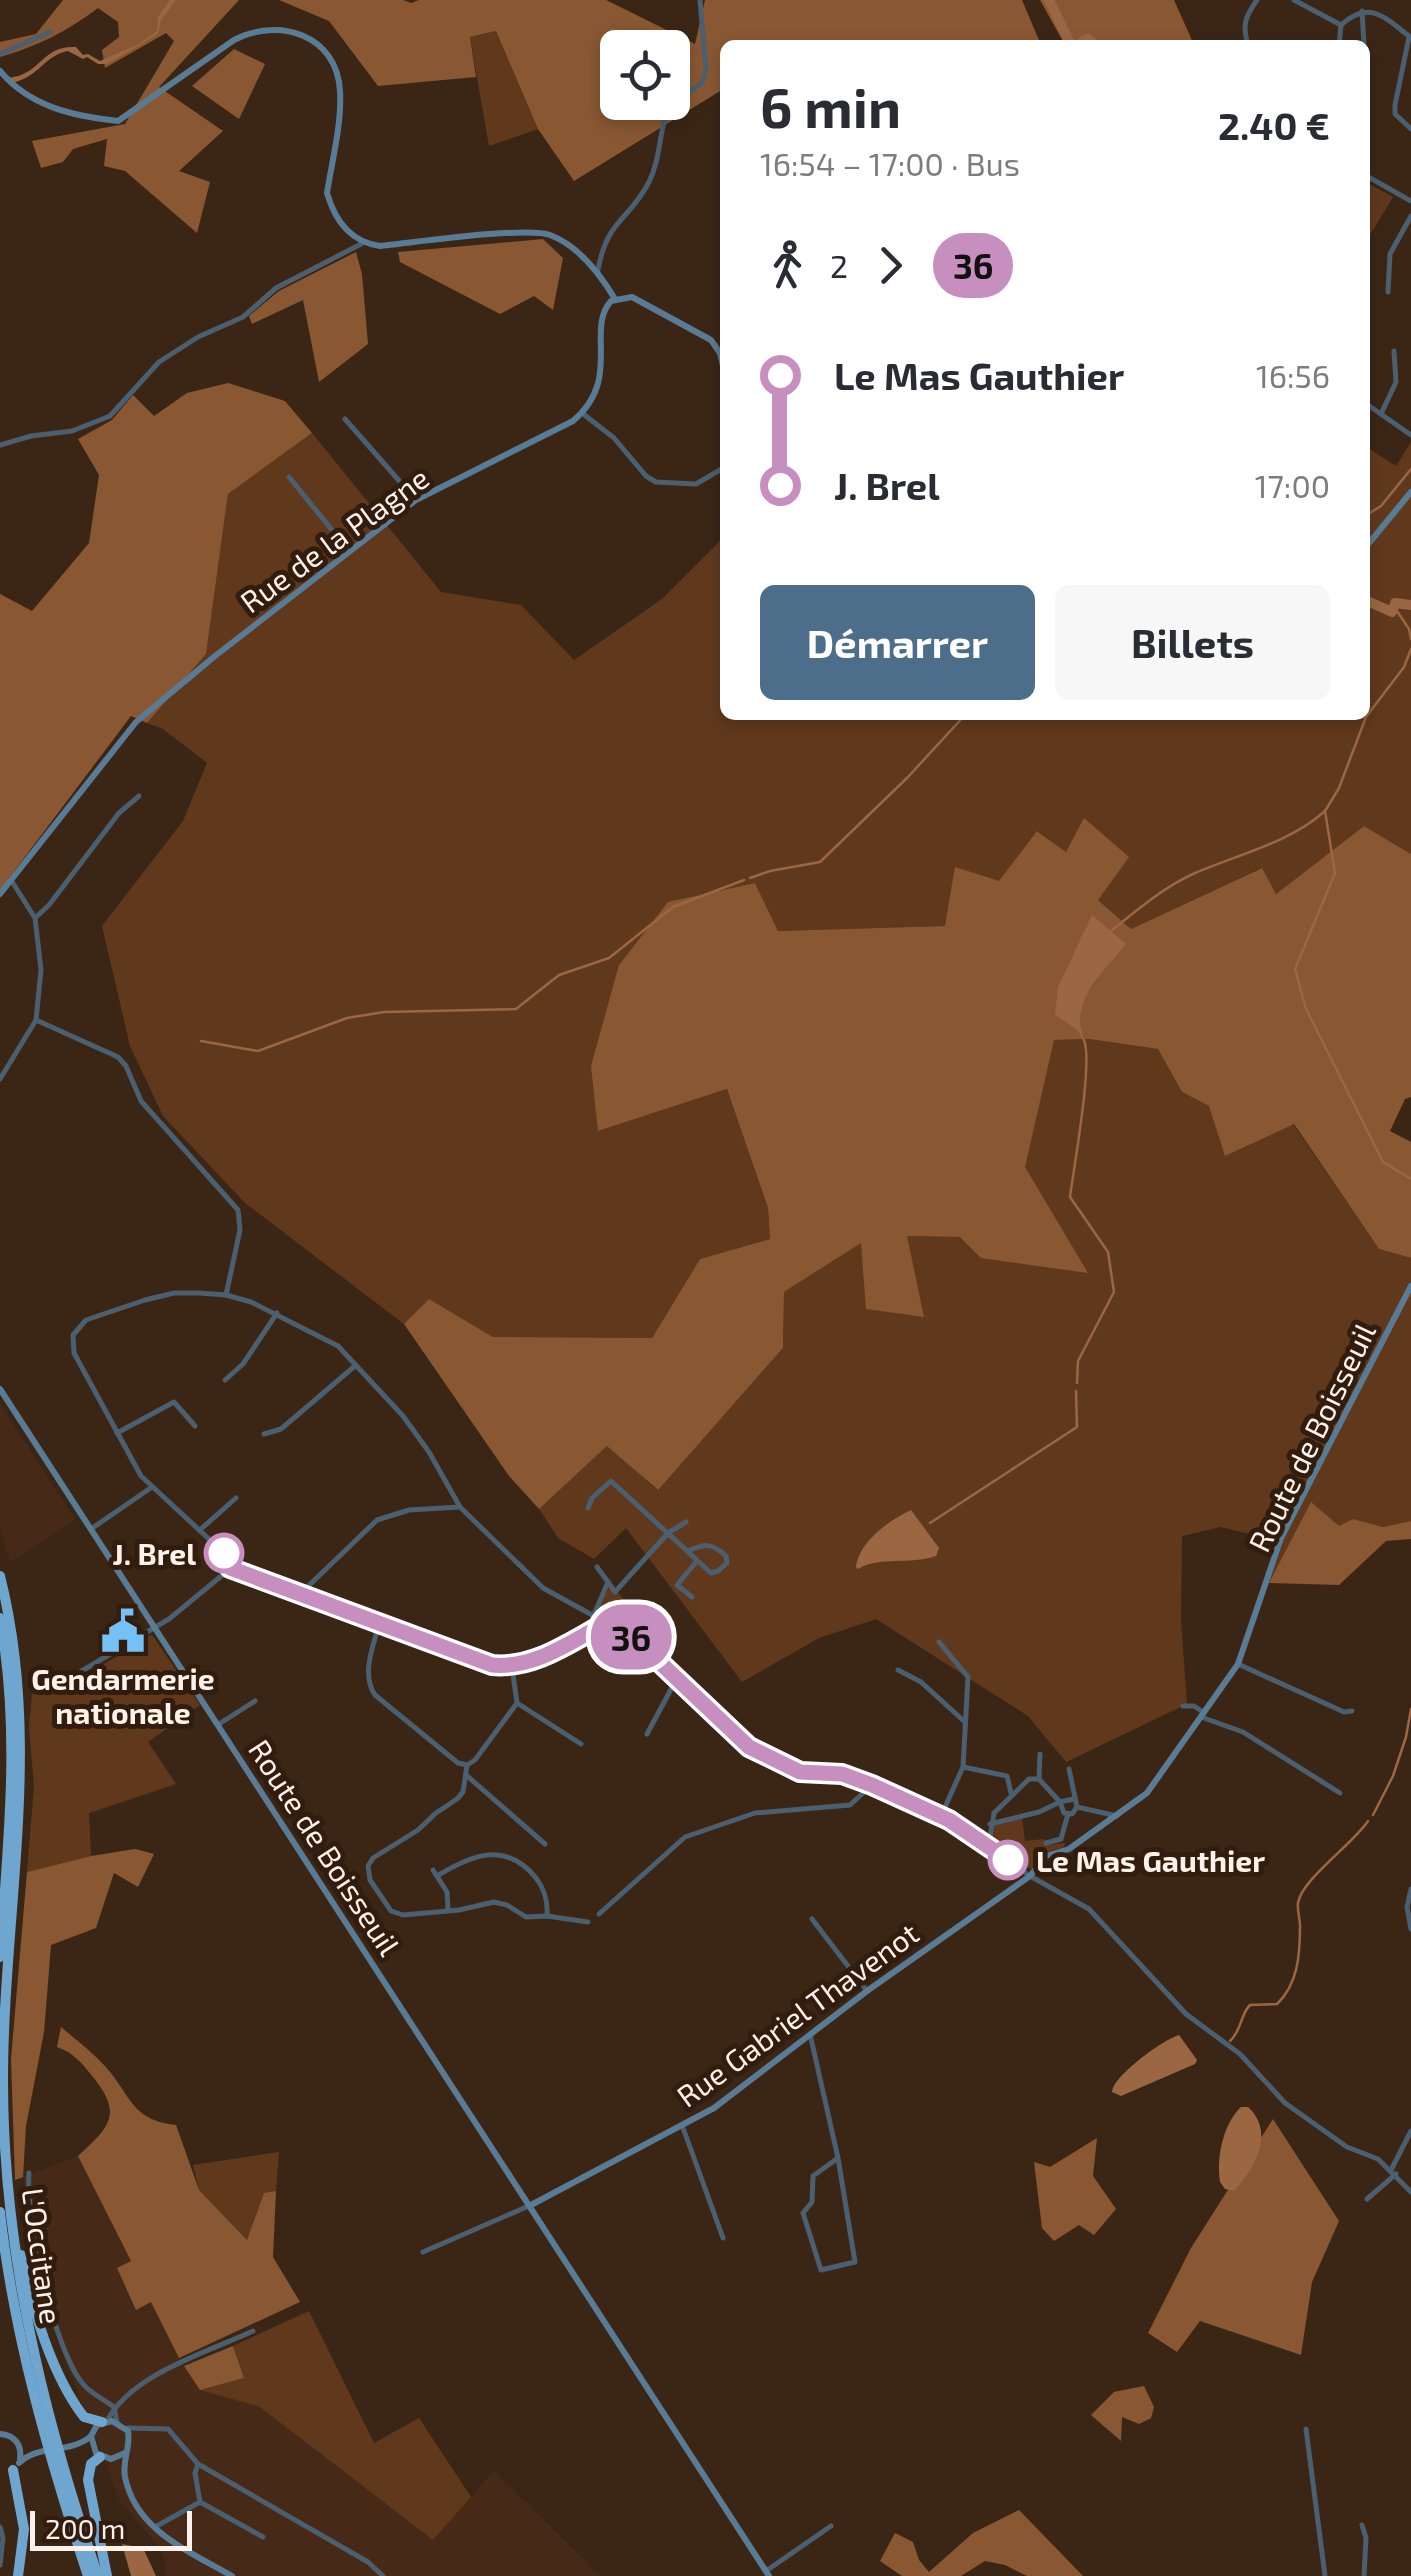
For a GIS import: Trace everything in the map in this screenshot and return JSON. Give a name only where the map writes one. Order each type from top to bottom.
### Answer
[{"type":"highway","name":"L'Occitane","points":[[0,1576],[17,1668],[22,1763],[4,2036],[8,2193],[32,2352],[98,2576]]},
{"type":"highway","points":[[0,1618],[13,1748],[0,1957]]},
{"type":"highway","points":[[8,2193],[28,2286],[50,2350],[82,2414],[92,2421],[105,2421]]},
{"type":"highway","name":"L'Occitane","points":[[0,2212],[24,2357],[88,2576]]},
{"type":"highway","points":[[102,2455],[92,2464],[88,2480],[108,2576]]},
{"type":"highway","points":[[11,2468],[24,2529],[15,2576]]},
{"type":"highway","points":[[68,2514],[80,2576]]},
{"type":"main road","points":[[0,71],[26,96],[55,110],[118,120],[252,30],[275,27],[297,32],[326,54],[337,76],[340,93],[328,193],[331,207],[343,226],[362,244],[551,235],[598,270],[615,299]]},
{"type":"main road","points":[[582,413],[598,388],[602,372],[602,315],[615,299],[632,298],[685,324],[720,349]]},
{"type":"main road","name":"Rue de la Plagne","points":[[0,894],[136,722],[416,500],[582,413]]},
{"type":"main road","points":[[1370,542],[1411,492]]},
{"type":"main road","name":"Route de Boisseuil","points":[[1030,1876],[1046,1856],[1072,1846],[1148,1793],[1238,1664],[1281,1538],[1411,1286]]},
{"type":"main road","name":"Route de Boisseuil","points":[[0,1389],[768,2574]]},
{"type":"main road","name":"Rue Gabriel Thavenot","points":[[531,2205],[714,2108],[867,1991],[1030,1876]]},
{"type":"main road","points":[[0,2434],[11,2437],[20,2448],[37,2452],[75,2446],[105,2421],[117,2422],[130,2440],[124,2453],[132,2500],[152,2528],[229,2576]]},
{"type":"main road","points":[[91,2436],[102,2455]]},
{"type":"main road","points":[[75,2446],[102,2455],[118,2466],[131,2507],[143,2524],[229,2576]]},
{"type":"main road","points":[[11,2468],[20,2448]]},
{"type":"main road","points":[[11,2468],[37,2452]]},
{"type":"main road","points":[[102,2455],[124,2453]]},
{"type":"street","points":[[598,270],[603,242],[648,183],[670,105],[702,84],[706,70],[700,0]]},
{"type":"street","points":[[1247,40],[1245,18],[1257,0]]},
{"type":"street","points":[[1294,0],[1341,26]]},
{"type":"street","points":[[1362,10],[1364,40]]},
{"type":"street","points":[[1340,40],[1341,26],[1362,10],[1378,12],[1410,37],[1395,105],[1396,114],[1411,129]]},
{"type":"street","points":[[0,54],[50,32]]},
{"type":"street","points":[[1370,178],[1411,201]]},
{"type":"street","points":[[1388,292],[1390,254],[1411,216]]},
{"type":"street","points":[[0,444],[95,424],[110,416],[159,362],[198,337],[243,317],[276,288],[362,244]]},
{"type":"street","points":[[1381,414],[1396,382],[1394,351]]},
{"type":"street","points":[[1370,407],[1411,435]]},
{"type":"street","points":[[582,413],[614,438],[646,476],[656,482],[696,484],[720,470]]},
{"type":"street","points":[[345,419],[416,500]]},
{"type":"street","points":[[289,477],[349,551]]},
{"type":"street","points":[[35,918],[119,813],[139,796]]},
{"type":"street","points":[[0,1079],[36,1020],[41,970],[35,918],[11,880]]},
{"type":"street","points":[[36,1020],[118,1058],[126,1066],[140,1101],[238,1210],[240,1230],[226,1294]]},
{"type":"street","points":[[604,1624],[538,1659],[512,1666],[477,1662],[230,1568],[224,1553],[152,1488],[129,1458],[74,1353],[73,1334],[86,1320],[174,1294],[226,1294],[277,1314],[338,1346],[403,1416],[460,1507],[543,1588],[634,1638],[749,1747],[800,1772],[842,1774],[941,1816],[1098,1916],[1186,2014],[1255,2067],[1285,2103],[1346,2147],[1378,2159],[1411,2192]]},
{"type":"street","points":[[225,1380],[243,1364],[277,1314]]},
{"type":"street","points":[[264,1434],[281,1429],[357,1364]]},
{"type":"street","points":[[117,1434],[174,1402],[194,1426]]},
{"type":"street","points":[[588,1508],[592,1498],[610,1481],[710,1574],[726,1562],[726,1556],[715,1545],[687,1551]]},
{"type":"street","points":[[91,1529],[152,1488]]},
{"type":"street","points":[[200,1530],[236,1498]]},
{"type":"street","points":[[300,1594],[377,1520],[409,1510],[460,1507]]},
{"type":"street","points":[[597,1567],[615,1592],[668,1533],[686,1522]]},
{"type":"street","points":[[692,1598],[677,1585],[698,1561]]},
{"type":"street","points":[[75,1675],[155,1627],[230,1568]]},
{"type":"street","points":[[592,1617],[608,1582]]},
{"type":"street","points":[[378,1624],[369,1686],[444,1752],[467,1765]]},
{"type":"street","points":[[938,1642],[968,1677],[963,1767],[941,1816]]},
{"type":"street","points":[[1238,1664],[1344,1712],[1352,1711]]},
{"type":"street","points":[[467,1765],[475,1760],[517,1703],[512,1666]]},
{"type":"street","points":[[898,1670],[921,1682],[965,1722]]},
{"type":"street","points":[[648,1734],[676,1680]]},
{"type":"street","points":[[218,1724],[254,1701]]},
{"type":"street","points":[[517,1703],[581,1744]]},
{"type":"street","points":[[1183,1706],[1194,1706],[1202,1714],[1243,1732],[1340,1793]]},
{"type":"street","points":[[1040,1754],[1039,1779],[1068,1814]]},
{"type":"street","points":[[467,1765],[463,1792],[457,1799],[373,1858],[368,1866],[370,1880],[396,1915],[500,1902],[526,1917],[588,1922]]},
{"type":"street","points":[[963,1767],[1007,1776],[1012,1793]]},
{"type":"street","points":[[1068,1814],[1072,1814],[1075,1803],[1069,1769]]},
{"type":"street","points":[[466,1774],[545,1844]]},
{"type":"street","points":[[989,1845],[994,1812],[1030,1779],[1039,1779]]},
{"type":"street","points":[[600,1914],[686,1837],[755,1813],[850,1805],[872,1785]]},
{"type":"street","points":[[990,1824],[1040,1812],[1060,1802],[1117,1816]]},
{"type":"street","points":[[1061,1839],[1068,1814]]},
{"type":"street","points":[[1046,1843],[1061,1839],[1072,1846]]},
{"type":"street","points":[[448,1910],[447,1892],[435,1873],[483,1855],[510,1856],[526,1865],[540,1884],[548,1904],[547,1916]]},
{"type":"street","points":[[1411,1890],[1411,1929]]},
{"type":"street","points":[[812,1919],[867,1991]]},
{"type":"street","points":[[810,2034],[838,2158],[855,2262],[821,2270],[803,2212],[812,2202],[813,2176],[838,2158]]},
{"type":"street","points":[[682,2125],[723,2238]]},
{"type":"street","points":[[1366,2199],[1393,2172],[1411,2131]]},
{"type":"street","points":[[29,2173],[42,2278],[72,2369],[89,2390],[114,2407],[117,2422]]},
{"type":"street","points":[[423,2252],[531,2205]]},
{"type":"street","points":[[105,2421],[114,2407],[150,2378],[253,2331]]},
{"type":"street","points":[[125,2428],[168,2429],[198,2464],[368,2562],[383,2576]]},
{"type":"street","points":[[1306,2429],[1325,2576]]},
{"type":"street","points":[[130,2440],[143,2430]]},
{"type":"street","points":[[198,2464],[195,2478],[200,2502],[263,2537]]},
{"type":"street","points":[[152,2528],[200,2502]]},
{"type":"street","points":[[166,2522],[167,2538]]},
{"type":"street","points":[[1362,2525],[1366,2538],[1364,2576]]},
{"type":"street","points":[[768,2574],[831,2526]]},
{"type":"street","points":[[0,2527],[0,2565]]},
{"type":"shaded area","points":[[63,0],[239,0],[159,87],[223,131],[179,171],[210,182],[197,233],[125,171],[104,166],[107,139],[73,149],[63,162],[41,168],[32,141],[125,124],[174,41],[166,33],[105,68],[102,50],[119,37],[118,22],[98,8],[51,37],[0,57],[0,42],[36,34]]},
{"type":"shaded area","points":[[170,0],[176,0],[161,20],[158,34],[107,64],[68,51],[22,80],[12,83],[8,78],[28,71],[56,50],[76,47],[83,55],[100,61],[139,44],[157,31],[158,17]]},
{"type":"shaded area","points":[[279,0],[606,0],[667,30],[600,30],[600,120],[673,120],[574,181],[538,129],[496,31],[470,37],[476,77],[378,86],[329,21]]},
{"type":"shaded area","points":[[705,0],[1022,0],[1039,40],[720,40],[720,91],[690,110],[690,42],[695,44]]},
{"type":"shaded area","points":[[1040,0],[1174,0],[1192,40],[1062,40]]},
{"type":"shaded area","points":[[496,31],[538,129],[489,146],[470,37]]},
{"type":"shaded area","points":[[234,49],[265,64],[239,119],[192,86]]},
{"type":"shaded area","points":[[1370,185],[1393,197],[1370,235]]},
{"type":"shaded area","points":[[543,239],[563,258],[553,310],[534,296],[500,314],[400,262],[398,252]]},
{"type":"shaded area","points":[[356,252],[362,274],[368,344],[319,382],[303,300],[252,324],[249,316],[279,291]]},
{"type":"shaded area","points":[[228,383],[285,401],[312,433],[228,494],[206,654],[147,723],[131,716],[0,890],[0,594],[32,611],[89,543],[99,475],[78,439],[112,420],[133,395],[154,416],[187,393]]},
{"type":"shaded area","points":[[312,433],[441,592],[521,605],[574,660],[662,599],[720,541],[720,720],[1370,720],[1370,449],[1396,466],[1411,442],[1411,854],[1364,826],[1276,894],[1261,868],[1131,929],[1098,900],[1066,852],[1038,831],[999,881],[946,926],[778,931],[755,883],[668,903],[619,965],[598,1131],[727,1089],[768,1208],[770,1239],[700,1259],[652,1338],[493,1337],[429,1299],[404,1324],[245,1203],[163,1116],[130,1046],[102,926],[183,821],[207,763],[163,729],[147,723],[206,654],[228,494]]},
{"type":"shaded area","points":[[1084,818],[1129,857],[1098,900],[1131,929],[1262,868],[1276,894],[1364,826],[1411,854],[1411,1097],[1405,1099],[1390,1131],[1411,1142],[1411,1258],[1379,1249],[1294,1124],[1225,1156],[1209,1106],[1182,1092],[1158,1049],[1089,1039],[1054,1040],[1025,1167],[1088,1273],[981,1258],[960,1237],[907,1236],[924,1317],[866,1309],[861,1243],[784,1292],[783,1348],[658,1490],[607,1446],[539,1509],[509,1476],[404,1324],[429,1299],[493,1337],[652,1338],[700,1259],[770,1239],[768,1208],[727,1089],[598,1131],[591,1066],[619,965],[668,902],[755,883],[778,931],[945,926],[955,867],[999,881],[1037,831],[1066,852]]},
{"type":"shaded area","points":[[1092,915],[1126,944],[1085,998],[1080,1021],[1084,1043],[1078,1030],[1055,1015],[1058,987]]},
{"type":"shaded area","points":[[1089,1039],[1158,1049],[1182,1092],[1209,1106],[1293,1124],[1379,1249],[1411,1258],[1411,1521],[1383,1527],[1353,1519],[1269,1583],[1276,1540],[1220,1527],[1182,1536],[1181,1620],[1187,1704],[1066,1762],[1028,1716],[876,1619],[819,1638],[742,1682],[626,1528],[594,1559],[558,1538],[539,1509],[608,1445],[657,1490],[783,1348],[784,1292],[862,1242],[867,1309],[923,1316],[906,1236],[960,1237],[1087,1272],[1024,1167],[1053,1040]]},
{"type":"shaded area","points":[[0,1404],[75,1520],[10,1562],[0,1526]]},
{"type":"shaded area","points":[[1311,1502],[1339,1526],[1353,1519],[1383,1527],[1411,1521],[1411,1539],[1386,1541],[1339,1585],[1269,1583]]},
{"type":"shaded area","points":[[911,1510],[939,1548],[936,1556],[875,1563],[858,1569],[858,1558],[869,1541]]},
{"type":"shaded area","points":[[611,1583],[645,1628],[640,1640],[599,1614]]},
{"type":"shaded area","points":[[152,1635],[200,1705],[148,1742],[176,1784],[89,1813],[91,1856],[27,1872],[34,1786],[29,1728],[32,1694],[40,1689],[50,1695],[130,1649],[137,1640]]},
{"type":"shaded area","points":[[1022,1817],[1025,1841],[1065,1843],[1064,1847],[1047,1852],[1031,1869],[993,1842],[995,1824]]},
{"type":"shaded area","points":[[135,1849],[154,1854],[138,1887],[114,1873],[96,1928],[51,1945],[44,2032],[26,2126],[23,2177],[15,2180],[11,2059],[27,1872]]},
{"type":"shaded area","points":[[61,2027],[104,2065],[140,2111],[149,2118],[176,2125],[199,2190],[247,2240],[264,2193],[276,2191],[273,2257],[300,2302],[179,2358],[151,2302],[136,2310],[117,2268],[131,2261],[78,2156],[105,2128],[110,2111],[108,2101],[81,2062],[57,2047]]},
{"type":"shaded area","points":[[1179,2035],[1197,2060],[1195,2064],[1121,2096],[1112,2092],[1120,2077],[1139,2060]]},
{"type":"shaded area","points":[[1241,2107],[1248,2107],[1256,2117],[1261,2139],[1255,2162],[1234,2191],[1225,2189],[1220,2182],[1219,2163],[1225,2132]]},
{"type":"shaded area","points":[[1273,2119],[1339,2221],[1312,2282],[1301,2355],[1200,2321],[1177,2352],[1148,2333],[1191,2248]]},
{"type":"shaded area","points":[[1097,2138],[1093,2176],[1116,2209],[1094,2235],[1079,2225],[1054,2241],[1042,2228],[1034,2162],[1050,2167]]},
{"type":"shaded area","points":[[279,2152],[276,2191],[264,2194],[247,2240],[199,2190],[193,2165]]},
{"type":"shaded area","points":[[78,2156],[131,2261],[136,2309],[151,2302],[200,2390],[260,2407],[433,2540],[494,2471],[601,2576],[165,2576],[165,2560],[156,2543],[120,2501],[40,2295],[23,2177]]},
{"type":"shaded area","points":[[309,2311],[374,2443],[419,2418],[471,2497],[433,2540],[260,2407],[200,2390],[244,2378],[233,2346]]},
{"type":"shaded area","points":[[233,2346],[244,2378],[200,2390],[184,2366]]},
{"type":"shaded area","points":[[1144,2386],[1154,2407],[1151,2418],[1139,2424],[1122,2417],[1121,2441],[1091,2415],[1114,2392]]},
{"type":"shaded area","points":[[1019,2510],[1083,2576],[1027,2576],[985,2561],[961,2576],[902,2576],[880,2561],[895,2533],[913,2542],[919,2560],[929,2572],[973,2533]]},
{"type":"shaded area","points":[[122,2544],[143,2548],[156,2576],[131,2576]]},
{"type":"waterway","points":[[1049,0],[1069,40]]},
{"type":"waterway","points":[[1370,513],[1381,506],[1411,469]]},
{"type":"waterway","points":[[1370,602],[1392,612],[1395,603],[1411,605]]},
{"type":"waterway","points":[[1395,608],[1411,639]]},
{"type":"waterway","points":[[1370,712],[1404,667],[1411,649]]},
{"type":"waterway","points":[[750,878],[820,862],[960,720]]},
{"type":"waterway","points":[[1365,720],[1339,788],[1325,811],[1335,873],[1295,969],[1306,1009],[1383,1162],[1411,1179]]},
{"type":"waterway","points":[[1111,931],[1182,879],[1279,840],[1325,811]]},
{"type":"waterway","points":[[201,1041],[258,1051],[347,1018],[384,1012],[516,1009],[559,975],[609,958],[673,907],[744,880]]},
{"type":"waterway","points":[[1077,1383],[1078,1361],[1114,1292],[1108,1252],[1070,1197],[1085,1091],[1084,1040]]},
{"type":"waterway","points":[[930,1523],[1077,1427],[1076,1391]]},
{"type":"waterway","points":[[1373,1815],[1393,1776],[1411,1709]]},
{"type":"waterway","points":[[1230,2041],[1250,2005],[1277,2004],[1284,1996],[1294,1978],[1298,1958],[1298,1906],[1302,1894],[1368,1821]]},
{"type":"bus line","name":"36","points":[[224,1553],[230,1568],[492,1665],[538,1659],[604,1624],[634,1638],[749,1747],[800,1772],[842,1774],[872,1785],[949,1820],[1008,1860]]},
{"type":"place","name":"J. Brel","points":[[224,1553]]},
{"type":"place","name":"Gendarmerie nationale","points":[[123,1631]]},
{"type":"place","name":"Le Mas Gauthier","points":[[1008,1860]]}]
